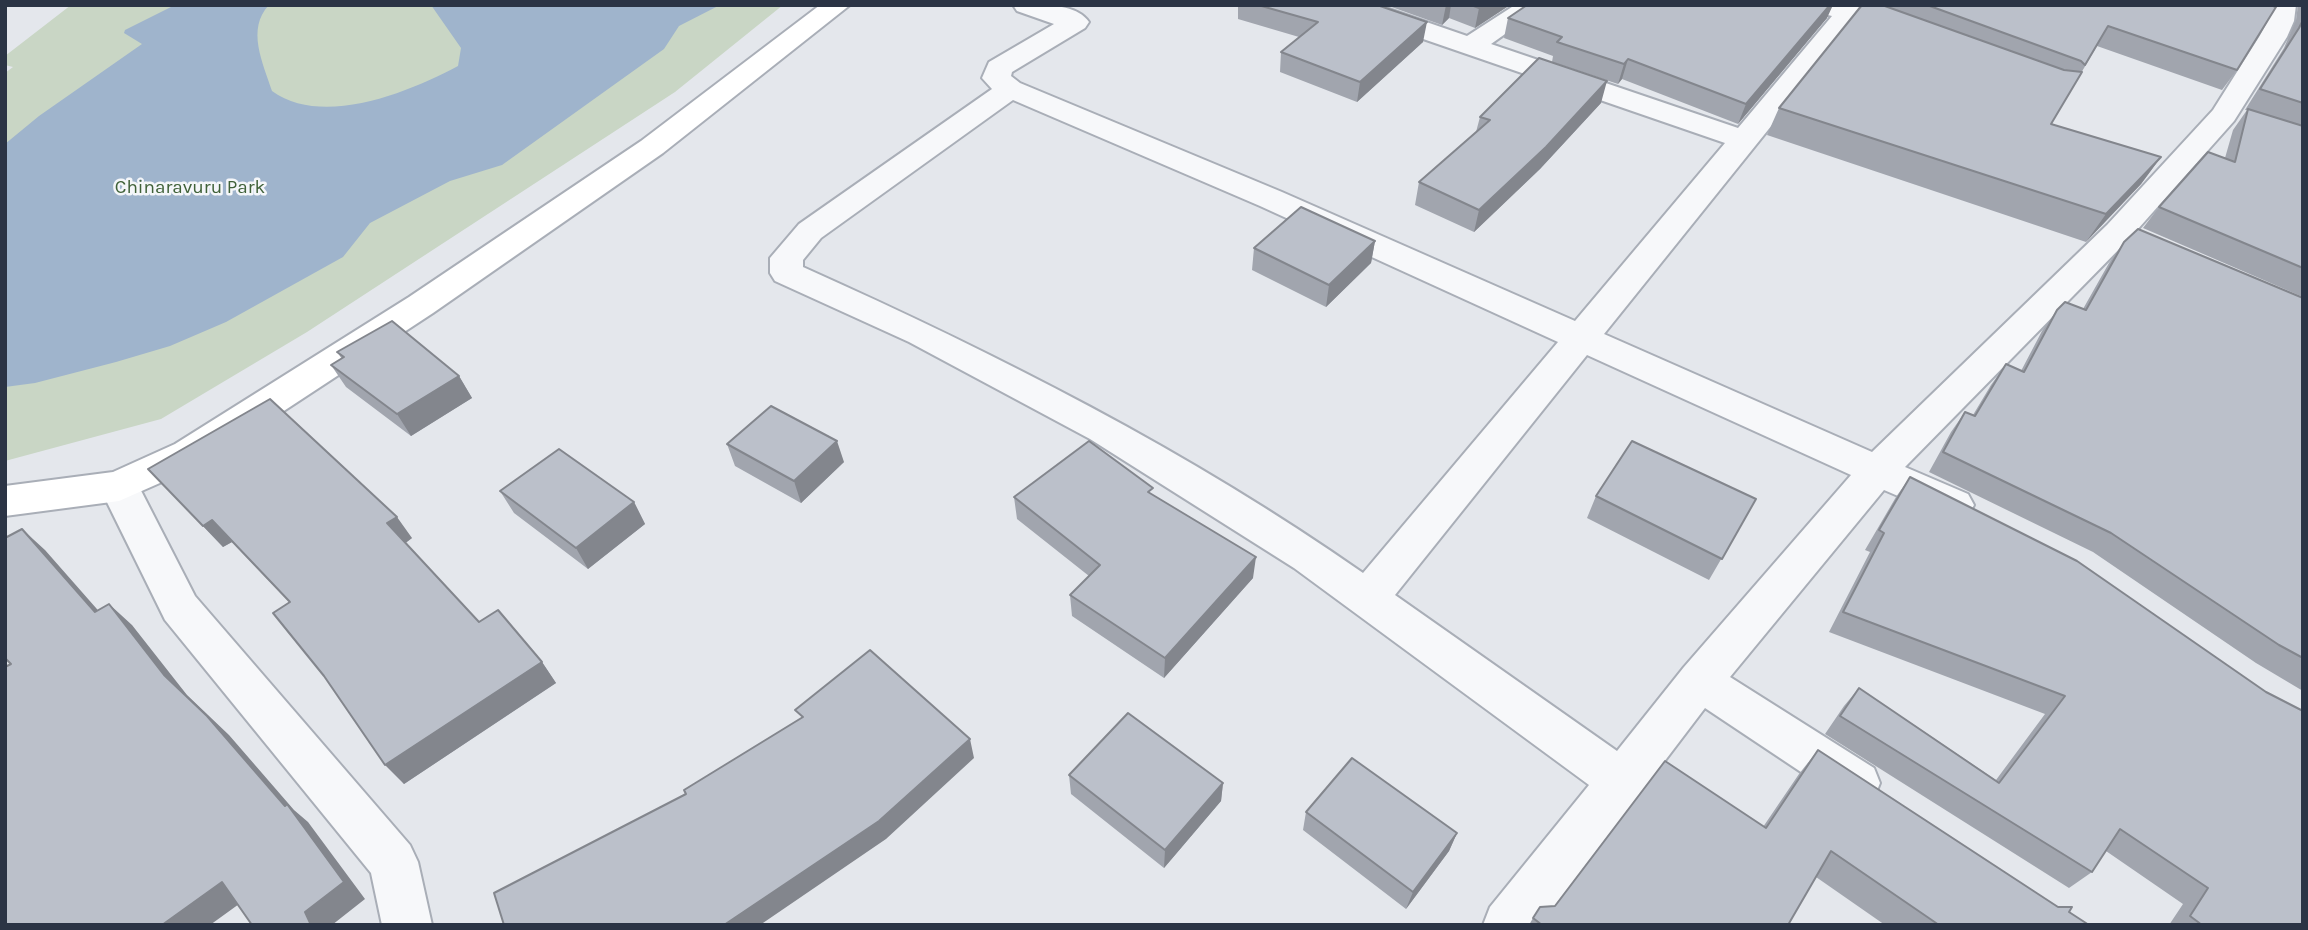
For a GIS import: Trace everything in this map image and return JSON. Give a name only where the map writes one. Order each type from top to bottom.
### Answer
[{"type":"main road","points":[[5,500],[119,485],[189,454],[421,305],[652,147],[837,5]]},
{"type":"street","points":[[1026,5],[1085,16],[999,68],[996,78],[1010,89],[1271,199],[1979,516]]},
{"type":"street","points":[[1350,5],[1744,139]]},
{"type":"street","points":[[1470,46],[1532,5]]},
{"type":"street","points":[[1367,599],[1744,139],[1844,11]]},
{"type":"street","points":[[1508,925],[1700,681],[1879,469],[2131,237],[2237,120],[2280,24]]},
{"type":"street","points":[[1010,89],[810,231],[786,258],[787,274],[921,334],[1103,429],[1308,556],[1621,781]]},
{"type":"street","points":[[119,485],[180,608],[393,862],[407,925]]},
{"type":"street","points":[[1700,681],[1894,807]]},
{"type":"green space","name":"Chinaravuru Park","points":[[71,5],[783,5],[675,92],[307,332],[161,419],[5,461],[5,73],[13,67],[5,65],[5,56]]},
{"type":"water","name":"Chinaravuru Park","points":[[175,5],[269,5],[262,14],[257,35],[272,91],[293,102],[340,106],[391,95],[458,66],[461,48],[431,5],[720,5],[679,26],[664,49],[502,165],[450,181],[370,223],[343,257],[226,322],[170,346],[116,362],[35,383],[5,387],[5,144],[39,116],[142,44],[124,33],[125,30]]},
{"type":"building","points":[[1258,5],[1377,5],[1427,22],[1360,82],[1281,52],[1318,22]]},
{"type":"building","points":[[1527,5],[1830,5],[1746,104],[1628,59],[1624,64],[1557,42],[1562,37],[1508,18]]},
{"type":"building","points":[[1862,5],[1882,5],[2064,70],[2082,72],[2051,124],[2161,157],[2106,214],[1779,108]]},
{"type":"building","points":[[1927,5],[2276,7],[2237,70],[2108,26],[2085,65],[2081,61]]},
{"type":"building","points":[[2303,20],[2303,103],[2260,89]]},
{"type":"building","points":[[1539,58],[1607,81],[1546,147],[1479,210],[1419,182],[1490,120],[1480,117]]},
{"type":"building","points":[[2248,109],[2303,126],[2303,268],[2159,207],[2208,152],[2235,162]]},
{"type":"building","points":[[1301,207],[1375,241],[1329,285],[1254,248]]},
{"type":"building","points":[[2138,229],[2303,298],[2303,658],[2279,645],[2111,533],[1943,452],[1965,412],[1975,416],[2006,364],[2024,372],[2057,310],[2065,302],[2086,310],[2124,242]]},
{"type":"building","points":[[392,321],[459,376],[397,414],[331,365],[344,357],[337,352]]},
{"type":"building","points":[[270,399],[397,517],[387,523],[479,622],[498,610],[542,662],[385,765],[324,676],[273,613],[290,602],[212,520],[203,526],[148,469]]},
{"type":"building","points":[[771,406],[837,441],[794,481],[727,444]]},
{"type":"building","points":[[1089,441],[1153,488],[1148,492],[1256,557],[1165,658],[1070,595],[1100,565],[1014,497]]},
{"type":"building","points":[[1632,441],[1756,499],[1722,559],[1596,496]]},
{"type":"building","points":[[559,449],[634,502],[576,548],[500,491]]},
{"type":"building","points":[[1910,477],[2077,561],[2266,692],[2303,711],[2303,925],[2202,925],[2190,916],[2208,888],[2120,829],[2092,872],[1840,716],[1859,688],[1999,783],[2065,696],[1843,612],[1884,533],[1879,530]]},
{"type":"building","points":[[22,529],[95,612],[109,604],[164,675],[207,716],[285,806],[287,804],[344,882],[305,912],[311,925],[252,925],[222,882],[162,925],[5,925],[5,667],[11,664],[5,658],[5,538]]},
{"type":"building","points":[[870,650],[970,739],[879,821],[724,925],[504,925],[494,893],[686,794],[684,790],[803,717],[795,710]]},
{"type":"building","points":[[1128,713],[1223,783],[1165,850],[1069,775]]},
{"type":"building","points":[[1818,750],[2058,907],[2072,907],[2069,912],[2089,925],[1939,925],[1831,851],[1788,925],[1542,925],[1533,918],[1540,907],[1555,906],[1665,761],[1766,828]]},
{"type":"building","points":[[1352,758],[1457,833],[1413,892],[1306,812]]}]
